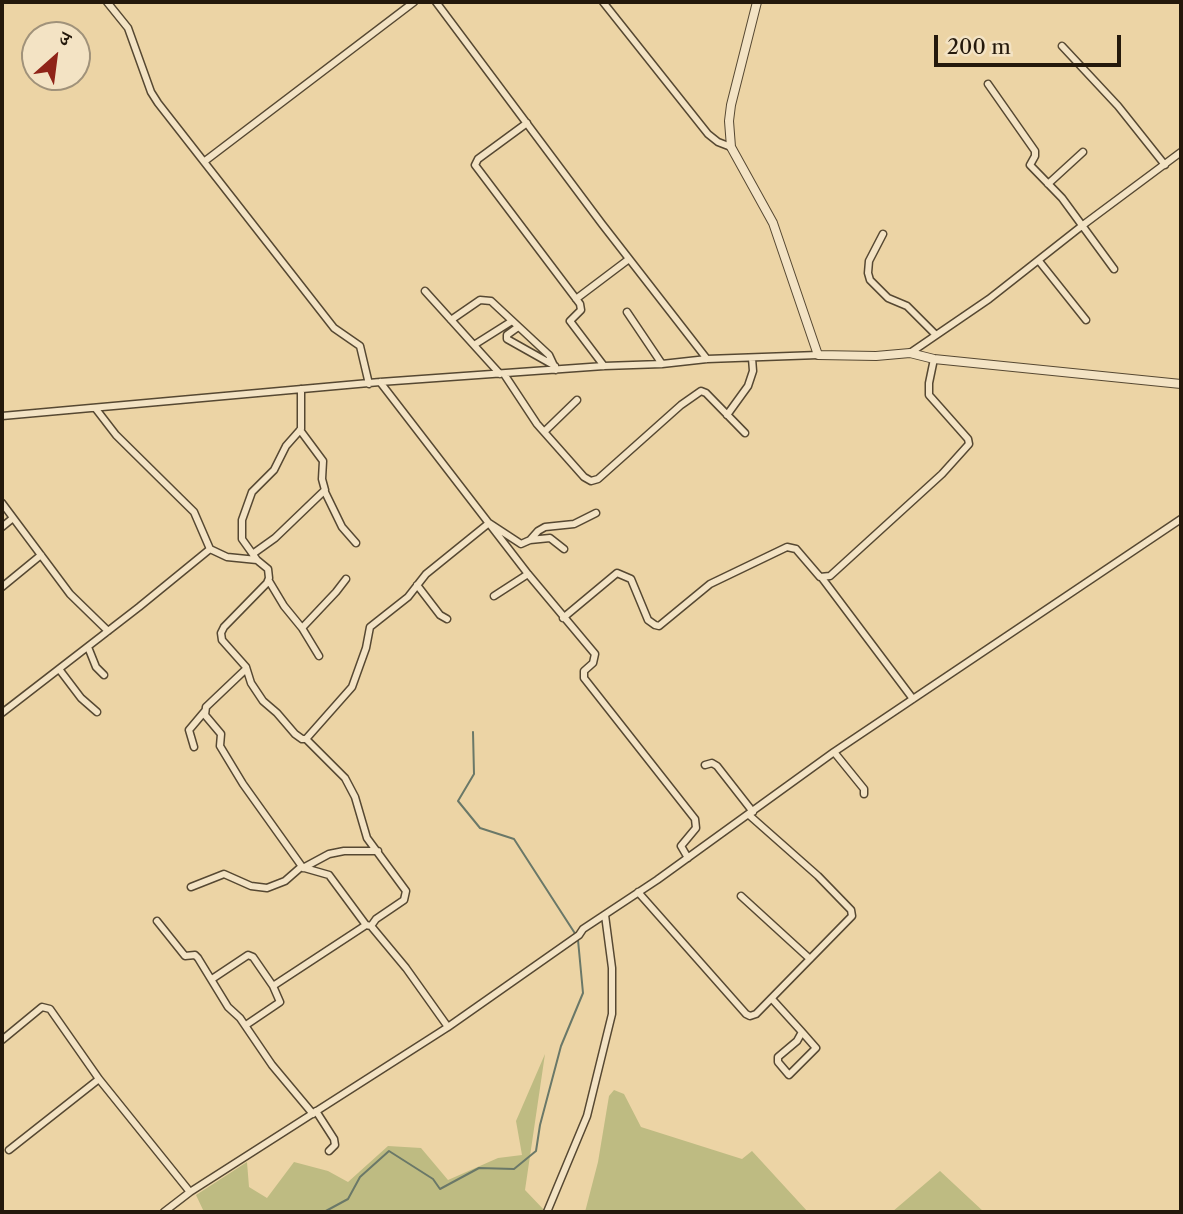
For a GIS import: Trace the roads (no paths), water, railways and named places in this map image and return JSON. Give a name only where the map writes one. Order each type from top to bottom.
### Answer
[{"type":"street","points":[[107,2],[128,27],[154,97],[334,328],[360,346],[369,384]]},
{"type":"street","points":[[205,161],[414,2]]},
{"type":"street","points":[[436,2],[707,359]]},
{"type":"street","points":[[603,2],[708,134],[731,147]]},
{"type":"street","points":[[757,2],[731,105],[731,147],[773,223],[818,355]]},
{"type":"street","points":[[1062,46],[1118,106],[1165,165]]},
{"type":"street","points":[[988,84],[1035,151],[1030,165],[1083,225],[1114,269]]},
{"type":"street","points":[[527,123],[478,159],[475,165],[580,304],[581,310],[570,321],[604,366]]},
{"type":"street","points":[[1048,184],[1083,152]]},
{"type":"street","points":[[910,353],[1039,261],[1181,152]]},
{"type":"street","points":[[883,234],[867,268],[870,280],[888,298],[907,306],[936,335]]},
{"type":"street","points":[[576,299],[629,259]]},
{"type":"street","points":[[1039,261],[1086,320]]},
{"type":"street","points":[[425,291],[502,374],[537,424],[584,477],[591,481],[598,478],[698,392],[706,393],[745,433]]},
{"type":"street","points":[[451,320],[484,299],[491,301],[549,355],[555,368]]},
{"type":"street","points":[[627,312],[662,364]]},
{"type":"street","points":[[474,345],[512,321]]},
{"type":"street","points":[[518,327],[508,334],[507,339],[555,368]]},
{"type":"street","points":[[2,416],[555,368],[818,355],[876,356],[910,353],[934,359],[1181,384]]},
{"type":"street","points":[[727,415],[748,386],[752,358]]},
{"type":"street","points":[[822,578],[830,576],[878,534],[942,474],[969,444],[968,439],[929,395],[934,359]]},
{"type":"street","points":[[380,382],[528,574],[595,654],[593,663],[584,671],[584,678],[695,819],[696,828],[681,846],[688,858]]},
{"type":"street","points":[[302,389],[303,421],[300,430],[286,446],[277,466],[248,499],[241,533],[245,545],[268,569],[269,581],[319,656]]},
{"type":"street","points":[[545,431],[577,400]]},
{"type":"street","points":[[96,409],[116,435],[194,512],[210,548],[227,557],[255,557],[325,492]]},
{"type":"street","points":[[300,430],[323,461],[325,492],[340,523],[356,543]]},
{"type":"street","points":[[2,503],[78,602],[108,631]]},
{"type":"street","points":[[530,540],[545,527],[574,524],[596,513]]},
{"type":"street","points":[[2,527],[13,518]]},
{"type":"street","points":[[164,1212],[190,1192],[448,1027],[834,752],[1181,519]]},
{"type":"street","points":[[489,523],[521,544],[550,538],[564,549]]},
{"type":"street","points":[[306,738],[352,687],[366,648],[370,627],[408,597],[426,574],[489,523]]},
{"type":"street","points":[[563,618],[611,576],[622,573],[634,583],[648,620],[659,626],[710,584],[787,547],[796,549],[822,578],[913,699]]},
{"type":"street","points":[[2,713],[210,548]]},
{"type":"street","points":[[2,587],[41,555]]},
{"type":"street","points":[[494,596],[528,574]]},
{"type":"street","points":[[302,628],[346,579]]},
{"type":"street","points":[[269,581],[221,633],[225,645],[238,657],[263,701],[298,737],[306,738],[345,778],[355,797],[365,832],[405,887],[406,896],[368,926],[273,986]]},
{"type":"street","points":[[416,585],[447,620]]},
{"type":"street","points":[[88,647],[96,667],[104,675]]},
{"type":"street","points":[[59,669],[81,698],[97,712]]},
{"type":"street","points":[[194,747],[189,730],[246,669]]},
{"type":"street","points":[[205,711],[206,717],[222,736],[220,746],[243,784],[302,868],[330,875],[368,926],[412,976],[448,1027]]},
{"type":"street","points":[[834,752],[864,789],[864,794]]},
{"type":"street","points":[[638,892],[750,1016],[772,999],[851,919],[852,913],[818,876],[751,813],[718,766],[712,763],[705,765]]},
{"type":"street","points":[[191,887],[224,874],[251,886],[267,888],[285,881],[302,868],[337,851],[378,851]]},
{"type":"street","points":[[741,896],[810,959]]},
{"type":"street","points":[[547,1212],[587,1116],[612,1014],[612,968],[605,915]]},
{"type":"street","points":[[157,921],[185,956],[189,958],[194,955],[198,958],[228,1007],[246,1025],[272,1065],[334,1139],[335,1145],[329,1151]]},
{"type":"street","points":[[212,979],[250,955],[273,986],[280,1000],[278,1004],[246,1025]]},
{"type":"street","points":[[772,999],[802,1032],[816,1048],[789,1075],[778,1062],[778,1057],[797,1041],[802,1032]]},
{"type":"street","points":[[2,1040],[45,1007],[190,1192]]},
{"type":"street","points":[[9,1150],[99,1079]]},
{"type":"waterway","points":[[473,732],[474,774],[458,801],[480,828],[514,839],[576,935]]},
{"type":"waterway","points":[[324,1212],[348,1199],[360,1177],[389,1151],[433,1179],[440,1189],[479,1168],[514,1169],[536,1151],[540,1125],[561,1046],[583,993],[578,940]]}]
